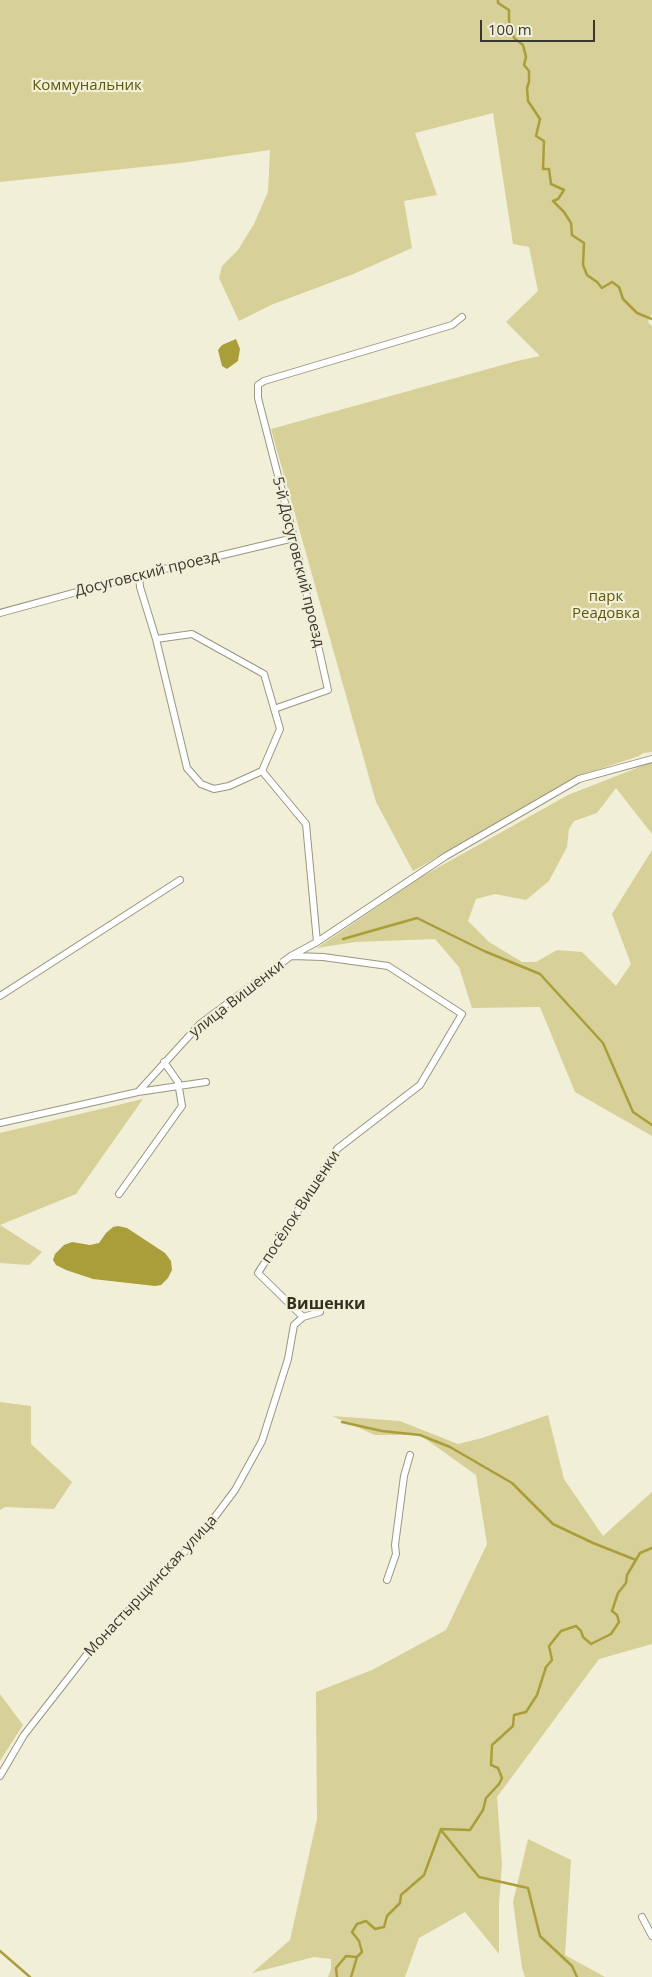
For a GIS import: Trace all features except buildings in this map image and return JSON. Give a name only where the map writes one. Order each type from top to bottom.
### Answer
[{"type":"street","name":"5-й Досуговский проезд","points":[[274,709],[328,690],[294,538],[258,398],[258,385],[264,381],[452,325],[462,317]]},
{"type":"street","name":"Досуговский проезд","points":[[0,613],[139,575],[294,538]]},
{"type":"street","points":[[139,575],[140,587],[156,639],[188,768],[201,784],[214,788],[228,786],[262,771],[280,729],[264,674],[192,634],[156,639]]},
{"type":"street","name":"улица Вишенки","points":[[137,1092],[200,1024],[291,956],[317,942],[446,856],[579,779],[652,759]]},
{"type":"street","points":[[262,771],[306,824],[317,942]]},
{"type":"street","points":[[0,996],[180,880]]},
{"type":"street","name":"посёлок Вишенки","points":[[291,956],[323,957],[388,966],[462,1014],[420,1085],[337,1149],[258,1273],[303,1317]]},
{"type":"street","points":[[119,1194],[182,1106],[179,1085],[164,1062]]},
{"type":"street","points":[[0,1123],[137,1092],[206,1082]]},
{"type":"street","points":[[303,1317],[320,1312]]},
{"type":"street","name":"Монастырщинская улица","points":[[0,1776],[24,1735],[88,1653],[202,1534],[236,1490],[262,1442],[288,1359],[294,1326],[303,1317]]},
{"type":"street","points":[[387,1580],[396,1554],[395,1545],[404,1476],[410,1455]]},
{"type":"street","points":[[642,1917],[652,1936]]},
{"type":"green space","points":[[0,0],[652,0],[652,314],[648,322],[652,326],[652,752],[643,753],[579,776],[413,871],[376,802],[271,429],[540,356],[506,322],[538,291],[529,247],[513,244],[493,113],[415,133],[437,195],[404,201],[412,248],[351,275],[271,305],[239,321],[219,278],[222,266],[238,250],[254,224],[268,192],[270,150],[180,163],[0,182]]},
{"type":"green space","points":[[652,762],[652,834],[616,788],[597,813],[574,821],[569,829],[567,847],[549,881],[526,900],[495,894],[476,899],[468,921],[489,942],[522,962],[536,962],[557,950],[582,952],[616,986],[631,964],[612,914],[652,850],[652,1136],[575,1092],[540,1007],[472,1008],[459,967],[435,939],[355,942],[317,948],[421,877],[568,795]]},
{"type":"green space","points":[[143,1099],[76,1194],[0,1225],[0,1133]]},
{"type":"green space","points":[[0,1225],[42,1252],[29,1265],[0,1263]]},
{"type":"green space","points":[[0,1402],[31,1406],[31,1444],[72,1482],[54,1509],[5,1507],[0,1510]]},
{"type":"green space","points":[[548,1415],[564,1479],[603,1536],[652,1492],[652,1644],[599,1659],[497,1797],[502,1864],[499,1903],[499,1954],[465,1912],[419,1938],[405,1977],[328,1977],[331,1969],[331,1959],[314,1957],[252,1973],[290,1940],[317,1819],[316,1692],[372,1670],[446,1630],[487,1544],[476,1475],[420,1435],[375,1435],[332,1416],[400,1421],[458,1444],[482,1438]]},
{"type":"green space","points":[[0,1694],[23,1725],[0,1761]]},
{"type":"green space","points":[[528,1839],[571,1860],[565,1955],[605,1977],[525,1977],[522,1968],[513,1902]]},
{"type":"shaded area","points":[[236,339],[240,349],[238,361],[227,369],[222,366],[218,350],[222,345]]},
{"type":"shaded area","points":[[113,1227],[127,1228],[165,1253],[171,1261],[172,1270],[168,1278],[161,1285],[155,1286],[93,1279],[66,1270],[56,1265],[53,1260],[55,1254],[64,1245],[72,1242],[90,1245],[99,1243],[106,1233]]},
{"type":"waterway","points":[[498,0],[498,3],[509,10],[509,21],[514,38],[523,45],[526,57],[524,65],[529,71],[528,101],[540,119],[536,136],[544,141],[543,169],[549,169],[551,184],[564,190],[558,199],[553,201],[564,212],[571,223],[572,235],[584,243],[583,265],[587,275],[602,288],[612,282],[619,287],[623,299],[637,313],[652,319]]},
{"type":"waterway","points":[[343,939],[417,918],[484,951],[540,974],[603,1043],[633,1112],[652,1125]]},
{"type":"waterway","points":[[342,1422],[382,1431],[420,1435],[450,1447],[512,1483],[553,1524],[593,1543],[636,1560]]},
{"type":"waterway","points":[[337,1977],[336,1968],[346,1956],[357,1957],[362,1952],[359,1941],[352,1932],[357,1924],[366,1921],[375,1929],[384,1927],[387,1916],[400,1903],[401,1895],[424,1875],[441,1829],[470,1830],[483,1810],[486,1798],[502,1778],[498,1768],[491,1765],[492,1745],[513,1726],[514,1715],[526,1712],[537,1695],[546,1667],[552,1660],[549,1646],[561,1631],[576,1626],[581,1631],[583,1637],[591,1644],[611,1634],[619,1622],[617,1615],[612,1611],[618,1593],[626,1583],[627,1575],[640,1553],[652,1548]]},
{"type":"waterway","points":[[441,1830],[479,1877],[528,1888],[540,1936],[572,1966],[577,1977]]},
{"type":"waterway","points":[[0,1951],[30,1977]]},
{"type":"waterway","points":[[351,1977],[357,1957]]},
{"type":"district","name":"Вишенки","points":[[326,1304]]},
{"type":"park label","name":"Коммунальник","points":[[87,86]]},
{"type":"park label","name":"парк Реадовка","points":[[606,606]]}]
